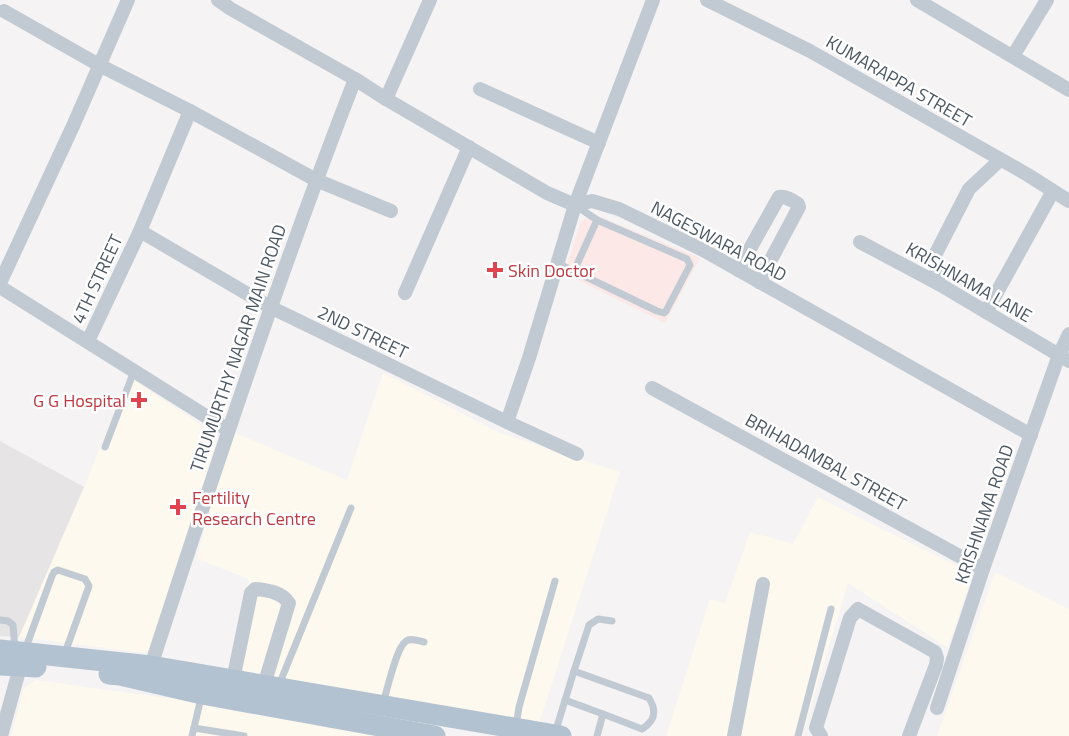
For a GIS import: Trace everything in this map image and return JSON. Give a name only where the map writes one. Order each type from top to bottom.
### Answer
[{"type":"main road","points":[[12,657],[64,657],[144,665],[558,735]]},
{"type":"main road","points":[[12,657],[120,675],[358,727],[435,736]]},
{"type":"main road","points":[[120,675],[144,665]]},
{"type":"street","points":[[128,0],[0,285],[228,430]]},
{"type":"street","name":"NAGESWARA ROAD","points":[[218,0],[233,5],[386,99],[547,193],[575,205],[592,201],[619,209],[703,250],[1031,435]]},
{"type":"street","name":"KUMARAPPA STREET","points":[[707,0],[810,51],[1068,199]]},
{"type":"street","points":[[917,0],[933,4],[1069,90]]},
{"type":"street","points":[[1013,56],[1047,0]]},
{"type":"street","points":[[386,99],[426,1]]},
{"type":"street","points":[[507,423],[575,205],[651,1]]},
{"type":"street","points":[[4,11],[99,65],[190,111],[316,180],[391,211]]},
{"type":"street","name":"TIRUMURTHY NAGAR MAIN ROAD","points":[[144,665],[270,307],[355,79]]},
{"type":"street","points":[[480,89],[599,143]]},
{"type":"street","name":"4TH STREET","points":[[88,341],[140,231],[190,111]]},
{"type":"street","points":[[405,293],[469,147]]},
{"type":"street","points":[[939,284],[934,257],[969,189],[1000,160]]},
{"type":"street","points":[[986,312],[1053,191]]},
{"type":"street","points":[[738,270],[778,197],[783,196],[798,204],[759,282]]},
{"type":"street","name":"2ND STREET","points":[[140,231],[270,307],[507,423],[577,454]]},
{"type":"street","name":"KRISHNAMA LANE","points":[[860,242],[939,284],[1064,358]]},
{"type":"street","name":"KRISHNAMA ROAD","points":[[937,708],[1031,435],[1064,358],[1069,334]]},
{"type":"street","name":"BRIHADAMBAL STREET","points":[[652,388],[983,569]]},
{"type":"street","points":[[734,736],[763,584]]},
{"type":"street","points":[[232,680],[251,593],[255,589],[265,589],[284,596],[289,603],[271,686]]},
{"type":"street","points":[[821,736],[816,728],[850,618],[858,609],[935,652],[936,665],[909,736]]},
{"type":"street","points":[[1,736],[12,657]]},
{"type":"lane","points":[[557,263],[664,313],[690,265],[687,259],[597,220],[575,205]]},
{"type":"lane","points":[[574,271],[597,220]]},
{"type":"lane","points":[[105,447],[134,371]]},
{"type":"lane","points":[[271,686],[351,508]]},
{"type":"lane","points":[[12,657],[54,572],[58,570],[85,579],[89,586],[64,657]]},
{"type":"lane","points":[[515,728],[555,581]]},
{"type":"lane","points":[[798,736],[831,609]]},
{"type":"lane","points":[[558,735],[565,700],[589,625],[598,619],[612,621]]},
{"type":"lane","points":[[0,620],[8,621],[13,625],[12,657]]},
{"type":"lane","points":[[358,727],[405,642],[412,639],[424,642]]},
{"type":"lane","points":[[565,700],[642,729],[652,720],[654,706],[649,698],[574,671]]},
{"type":"lane","points":[[192,736],[202,694]]},
{"type":"lane","points":[[597,736],[603,714]]},
{"type":"lane","points":[[194,728],[244,736]]},
{"type":"shaded area","points":[[591,213],[700,258],[665,323],[564,273],[581,222]]},
{"type":"shaded area","points":[[383,373],[500,433],[620,472],[539,724],[227,671],[249,579],[197,559],[228,430],[347,480]]},
{"type":"shaded area","points":[[129,377],[218,436],[153,646],[145,653],[19,637],[84,487]]},
{"type":"shaded area","points":[[0,441],[84,487],[19,637],[0,636]]},
{"type":"shaded area","points":[[818,497],[965,570],[970,582],[948,648],[848,583],[802,736],[666,736],[710,599],[725,603],[750,532],[793,544]]},
{"type":"shaded area","points":[[995,572],[1069,609],[1069,736],[937,736]]},
{"type":"shaded area","points":[[36,680],[188,701],[379,736],[11,736],[24,688]]},
{"type":"place","name":"Skin Doctor","points":[[495,270]]},
{"type":"place","name":"G G Hospital","points":[[139,400]]},
{"type":"place","name":"Fertility Research Centre","points":[[178,507]]}]
